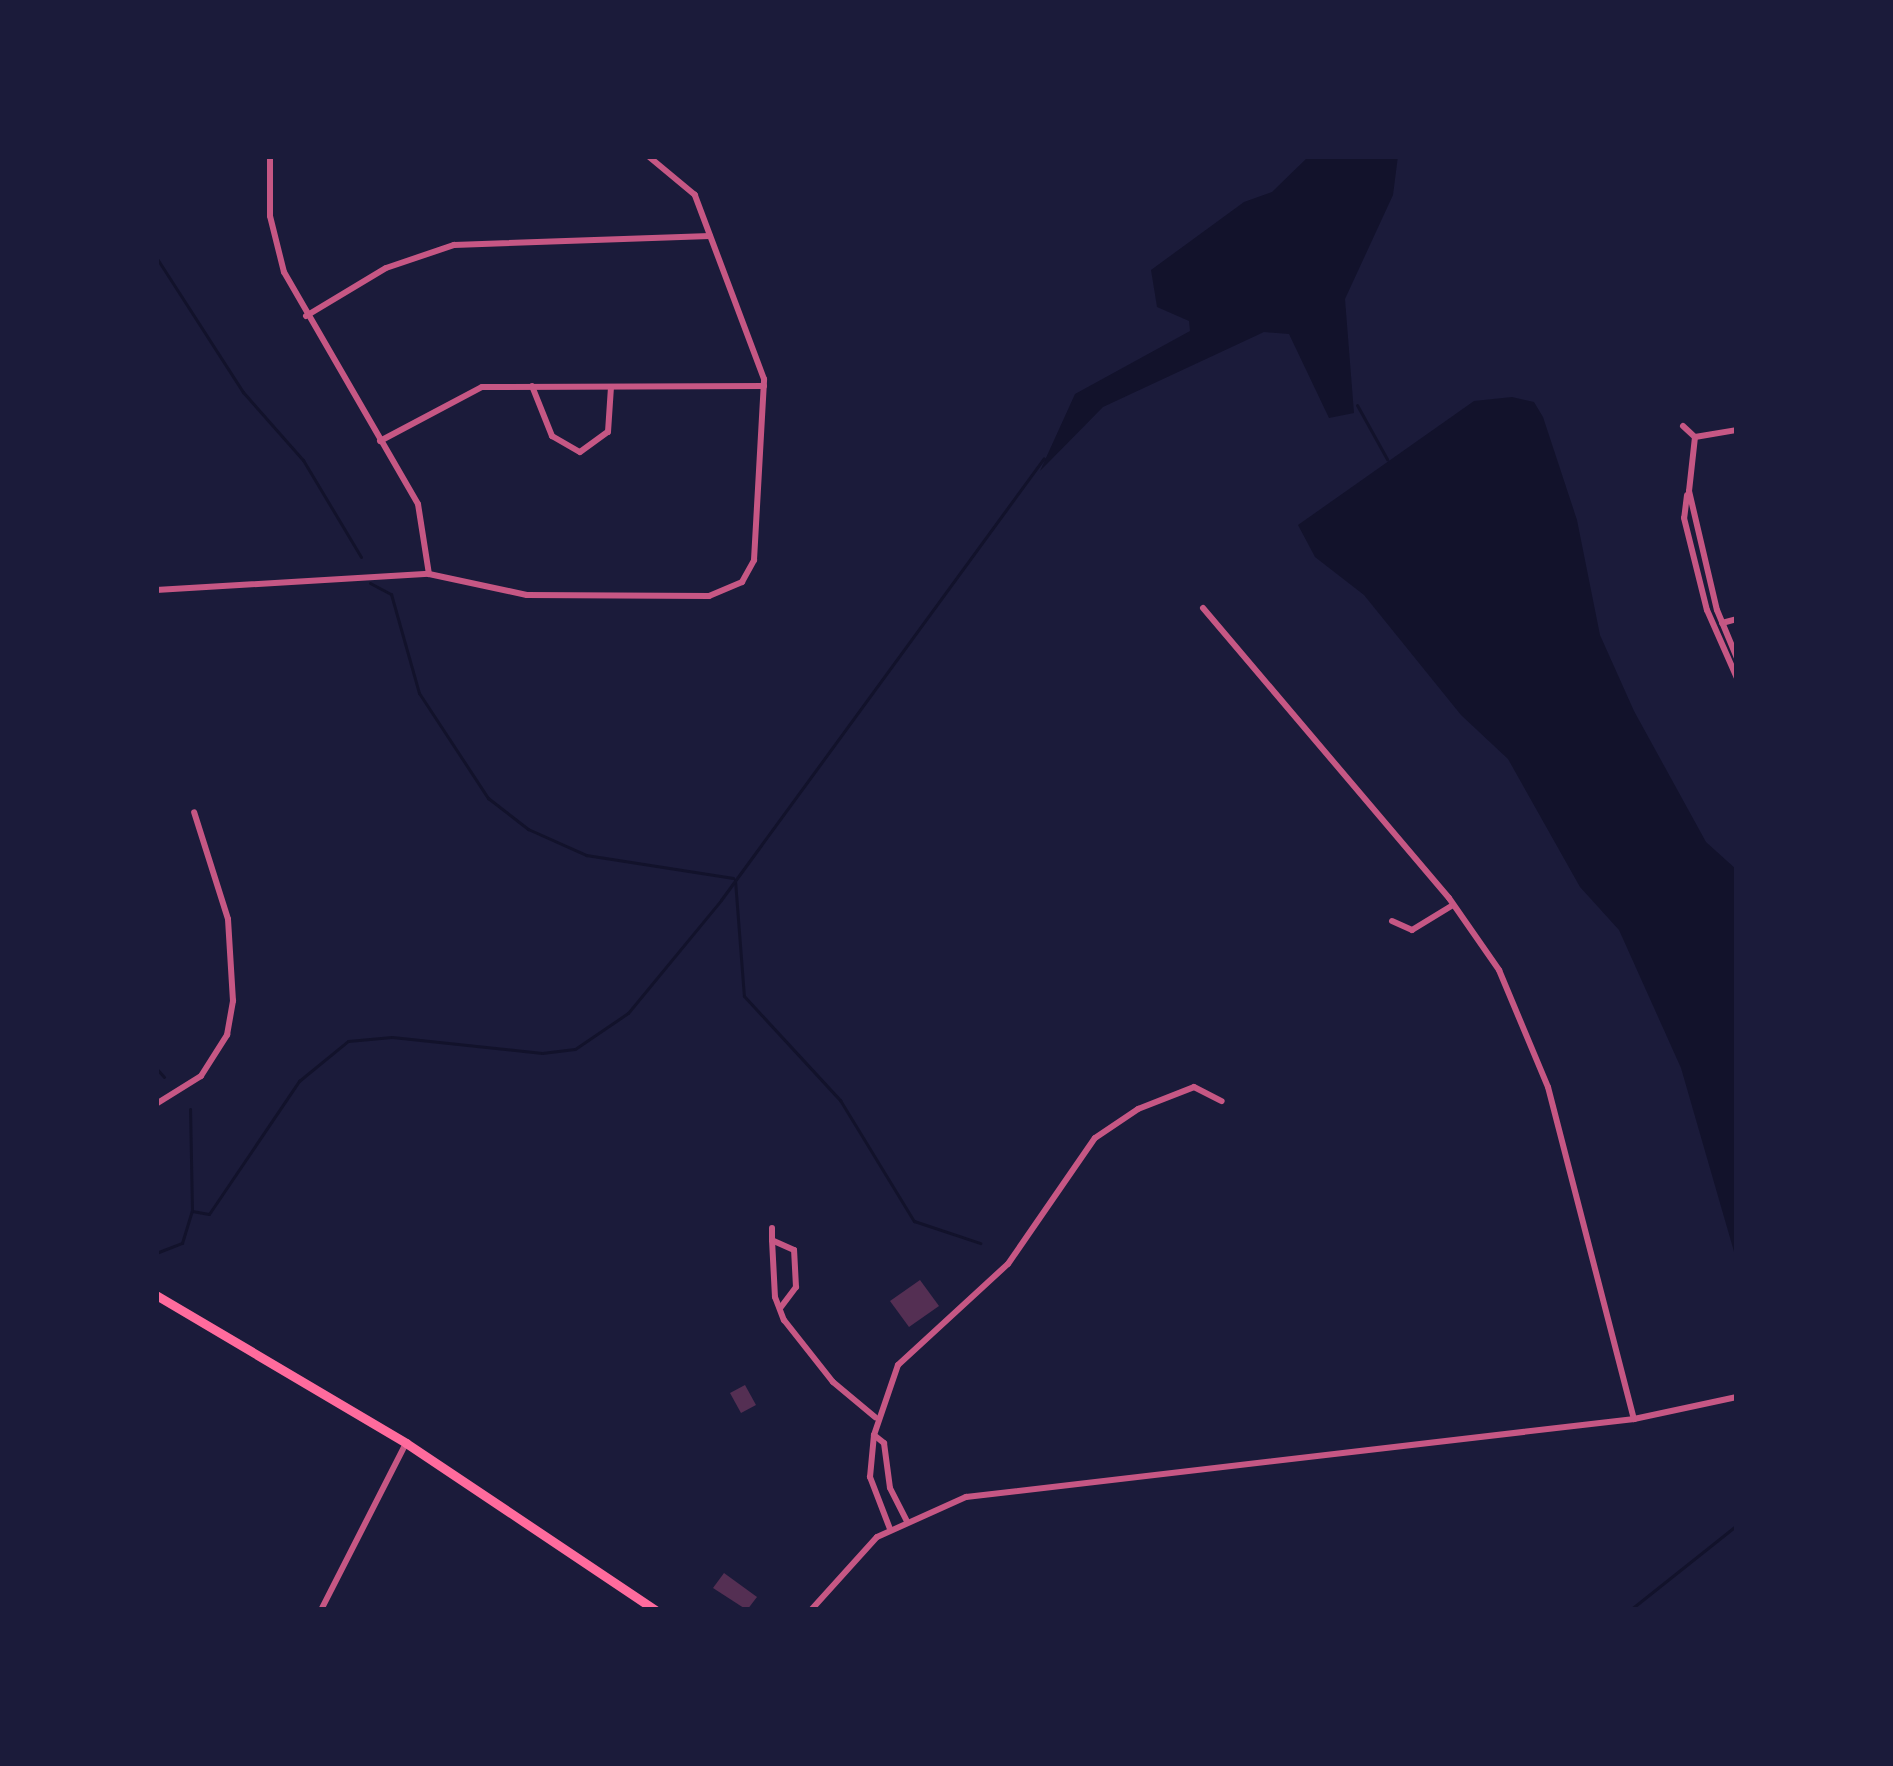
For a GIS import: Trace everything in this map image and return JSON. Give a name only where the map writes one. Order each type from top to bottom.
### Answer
[{"type":"main road","points":[[156,1295],[406,1442],[655,1610]]},
{"type":"street","points":[[270,156],[275,243],[306,316],[424,516],[429,574]]},
{"type":"street","points":[[156,590],[429,574],[526,595],[709,596],[732,589],[754,560],[765,386],[691,186],[648,156]]},
{"type":"street","points":[[306,316],[386,268],[454,244],[710,236]]},
{"type":"street","points":[[380,441],[465,391],[532,386],[765,386]]},
{"type":"street","points":[[532,386],[552,436],[580,452],[608,433],[611,387]]},
{"type":"street","points":[[1683,426],[1695,437]]},
{"type":"street","points":[[1695,437],[1737,430]]},
{"type":"street","points":[[1695,437],[1684,518],[1737,678]]},
{"type":"street","points":[[1204,608],[1453,905],[1499,970],[1538,1055],[1634,1419]]},
{"type":"street","points":[[1717,624],[1737,619]]},
{"type":"street","points":[[1717,624],[1737,658]]},
{"type":"street","points":[[156,1104],[201,1076],[227,1035],[233,1001],[228,919],[194,812]]},
{"type":"street","points":[[1392,921],[1412,930],[1453,905]]},
{"type":"street","points":[[890,1528],[877,1499],[867,1447],[898,1365],[1008,1264],[1095,1138],[1138,1108],[1190,1089],[1206,1088],[1222,1101]]},
{"type":"street","points":[[772,1228],[781,1306],[833,1382],[875,1417]]},
{"type":"street","points":[[772,1240],[794,1250],[796,1287],[781,1306]]},
{"type":"street","points":[[811,1610],[890,1528],[966,1497],[1634,1419],[1737,1396]]},
{"type":"street","points":[[874,1435],[884,1443],[892,1493],[906,1520]]},
{"type":"street","points":[[321,1610],[406,1442]]},
{"type":"street","points":[[877,1499],[892,1493]]},
{"type":"shaded area","points":[[1309,156],[1398,156],[1393,195],[1345,299],[1354,413],[1329,418],[1289,334],[1264,332],[1103,407],[1040,471],[1075,394],[1190,331],[1189,321],[1157,307],[1151,270],[1244,202],[1272,192]]},
{"type":"shaded area","points":[[1512,397],[1534,402],[1543,417],[1577,520],[1600,635],[1634,711],[1706,842],[1737,870],[1737,1262],[1681,1068],[1619,930],[1580,887],[1508,759],[1461,715],[1364,595],[1315,557],[1298,525],[1474,401]]},
{"type":"building","points":[[920,1280],[939,1306],[909,1327],[890,1301]]},
{"type":"building","points":[[745,1385],[756,1405],[741,1413],[730,1393]]},
{"type":"building","points":[[724,1573],[757,1597],[747,1610],[713,1588]]},
{"type":"waterway","points":[[156,257],[243,392],[303,460],[361,557]]},
{"type":"waterway","points":[[1357,405],[1387,459]]},
{"type":"waterway","points":[[192,1211],[209,1214],[299,1081],[348,1041],[392,1037],[542,1053],[575,1049],[628,1013],[721,900],[1044,458]]},
{"type":"waterway","points":[[370,583],[391,594],[419,693],[488,798],[528,829],[586,855],[733,878]]},
{"type":"waterway","points":[[735,880],[744,996],[840,1100],[914,1221],[980,1243]]},
{"type":"waterway","points":[[156,1068],[164,1077]]},
{"type":"waterway","points":[[156,1253],[182,1243],[192,1211],[190,1109]]},
{"type":"waterway","points":[[1630,1610],[1737,1525]]}]
